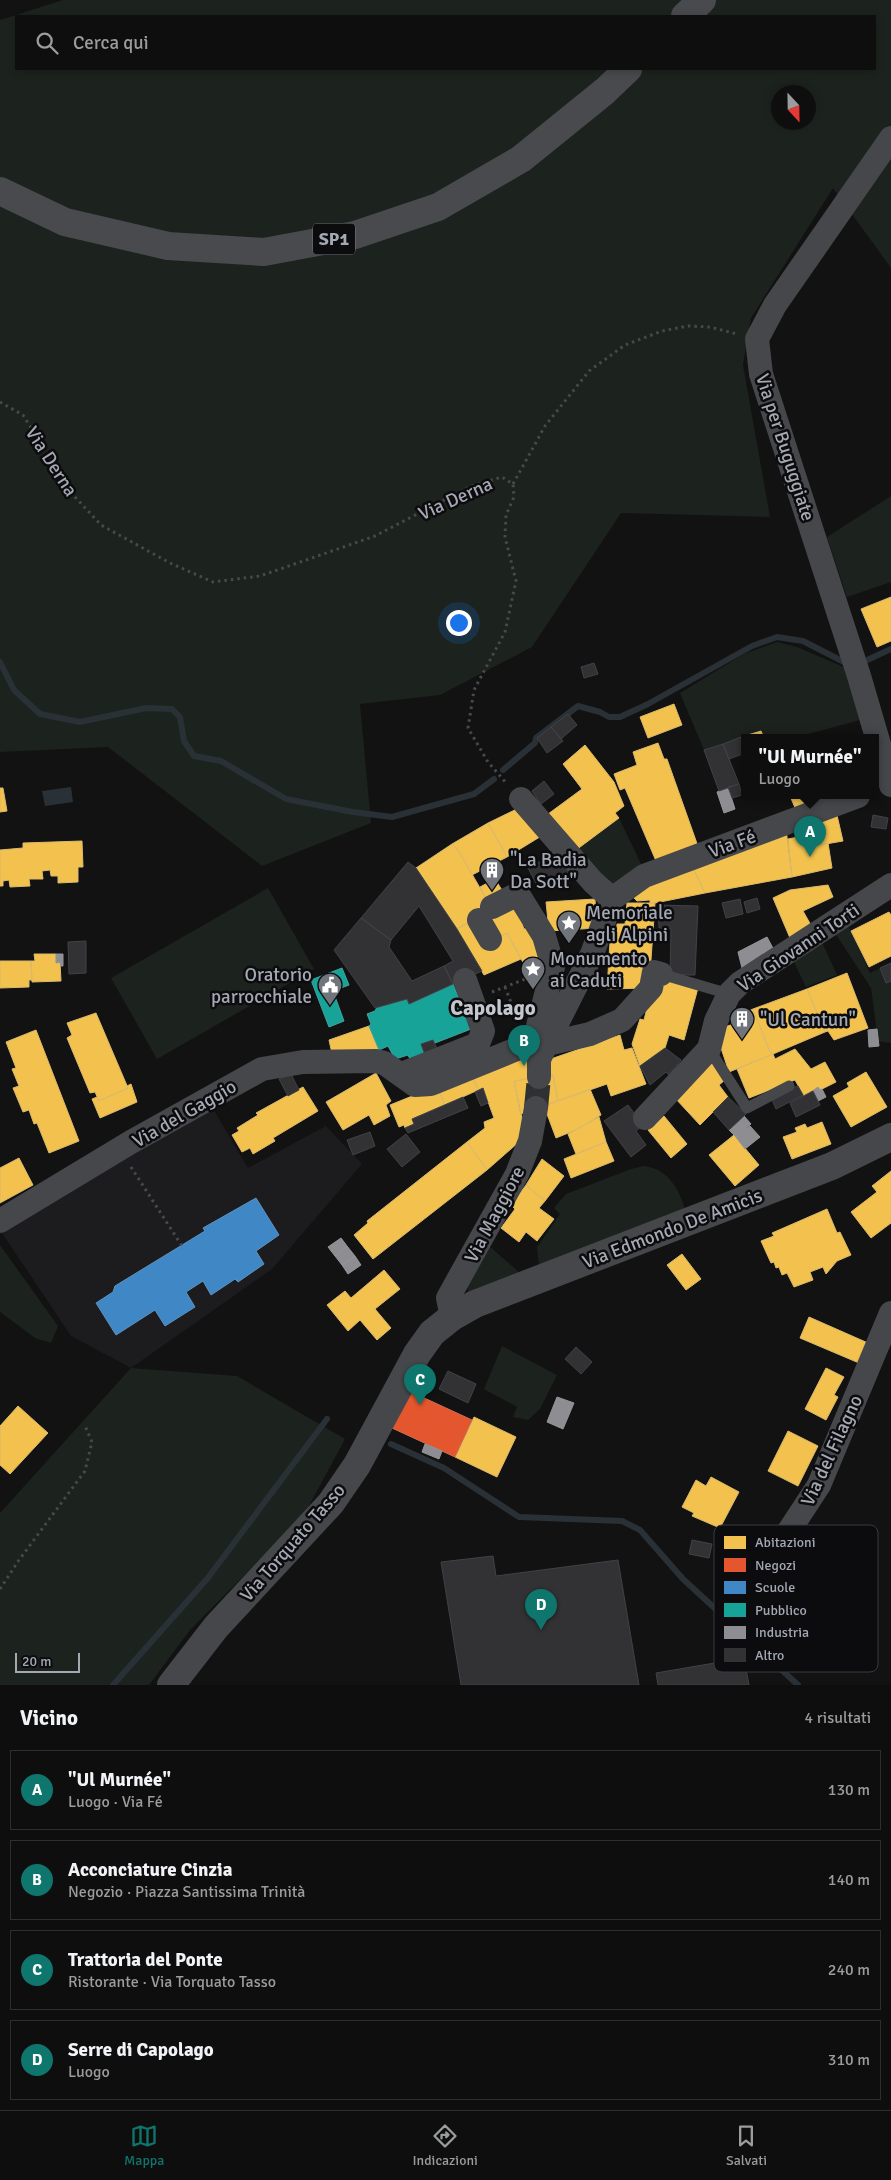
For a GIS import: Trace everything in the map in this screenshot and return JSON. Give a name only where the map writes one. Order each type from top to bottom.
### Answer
[{"type":"main road","points":[[685,15],[702,0]]},
{"type":"main road","name":"SP1","points":[[0,190],[65,222],[168,246],[264,252],[354,235],[438,208],[521,159],[605,91],[627,70]]},
{"type":"street","points":[[757,339],[774,305],[891,138]]},
{"type":"street","name":"Via per Buguggiate","points":[[757,339],[761,374],[860,676],[876,734]]},
{"type":"street","name":"Via per Buguggiate","points":[[879,743],[891,785]]},
{"type":"street","points":[[521,799],[593,882],[612,899],[592,954],[540,1043]]},
{"type":"street","name":"Via Fé","points":[[612,899],[644,876],[850,799]]},
{"type":"street","name":"Via Giovanni Torti","points":[[645,1118],[709,1049],[716,1021],[729,994],[740,983],[891,885]]},
{"type":"street","points":[[487,922],[518,894],[544,936],[553,967],[540,1043],[539,1077]]},
{"type":"street","points":[[393,1069],[415,1085],[431,1084],[540,1043],[590,1034],[622,1020],[650,988],[654,972],[662,974]]},
{"type":"street","points":[[393,1069],[478,1044],[484,1031],[465,980]]},
{"type":"street","name":"Via del Gaggio","points":[[0,1221],[120,1149],[262,1069],[304,1062],[376,1061],[393,1069]]},
{"type":"street","name":"Via Maggiore","points":[[452,1317],[448,1298],[517,1174],[530,1140],[536,1108]]},
{"type":"street","name":"Via Edmondo De Amicis","points":[[452,1317],[474,1304],[832,1166],[891,1137]]},
{"type":"street","name":"Via del Filagno","points":[[794,1525],[819,1485],[891,1313]]},
{"type":"street","name":"Via Torquato Tasso","points":[[171,1685],[216,1627],[331,1503],[357,1465],[417,1354],[432,1333],[452,1317]]},
{"type":"lane","points":[[662,974],[729,994]]},
{"type":"lane","points":[[709,1049],[747,1108],[789,1086]]},
{"type":"path","points":[[514,484],[545,426],[589,370],[626,346],[662,331],[688,326],[710,327],[757,339]]},
{"type":"path","name":"Via Derna","points":[[0,402],[23,415],[74,496],[101,524],[170,563],[213,582],[260,576],[375,536],[471,486],[502,477],[514,484],[514,498],[506,516],[505,537],[516,581],[505,632],[474,690],[468,728],[488,762],[521,799]]},
{"type":"path","points":[[120,1149],[182,1246]]},
{"type":"path","points":[[0,1589],[19,1560],[85,1471],[92,1442],[85,1426]]},
{"type":"shaded area","points":[[63,0],[891,0],[891,268],[833,188],[751,318],[743,365],[770,517],[621,513],[532,647],[440,695],[360,704],[371,823],[262,866],[108,747],[0,752],[0,20],[15,15],[15,70],[876,70],[876,15],[16,15]]},
{"type":"shaded area","points":[[891,496],[891,582],[847,597],[827,537]]},
{"type":"shaded area","points":[[777,642],[797,647],[846,668],[860,720],[808,734],[762,734],[761,731],[752,734],[741,734],[741,738],[704,750],[680,693],[744,654]]},
{"type":"shaded area","points":[[71,787],[73,802],[45,806],[42,791]]},
{"type":"shaded area","points":[[619,818],[643,868],[611,886],[572,853]]},
{"type":"shaded area","points":[[268,888],[314,969],[157,1059],[111,978]]},
{"type":"shaded area","points":[[848,924],[870,973],[891,963],[891,1043],[878,1041],[871,988],[835,933]]},
{"type":"shaded area","points":[[821,940],[837,975],[806,987],[792,958]]},
{"type":"shaded area","points":[[212,1107],[248,1168],[326,1126],[362,1164],[272,1269],[131,1368],[71,1336],[2,1233]]},
{"type":"shaded area","points":[[643,1166],[659,1171],[671,1180],[685,1209],[539,1265],[537,1247],[560,1214],[554,1208],[566,1194]]},
{"type":"shaded area","points":[[0,1245],[58,1326],[51,1343],[35,1338],[0,1312]]},
{"type":"shaded area","points":[[489,1246],[520,1273],[473,1292],[468,1292],[467,1286]]},
{"type":"shaded area","points":[[502,1346],[557,1375],[540,1409],[528,1420],[513,1417],[517,1407],[484,1389]]},
{"type":"shaded area","points":[[131,1368],[237,1376],[345,1439],[304,1515],[190,1630],[149,1685],[0,1685],[0,1513]]},
{"type":"building: Abitazioni","points":[[891,597],[891,641],[877,647],[861,609]]},
{"type":"building: Abitazioni","points":[[674,704],[682,725],[648,738],[640,717]]},
{"type":"building: Abitazioni","points":[[761,731],[762,734],[751,734]]},
{"type":"building: Abitazioni","points":[[658,743],[664,759],[667,759],[700,852],[659,868],[625,788],[620,790],[614,774],[637,765],[633,752]]},
{"type":"building: Abitazioni","points":[[585,745],[614,782],[624,806],[615,813],[619,818],[572,853],[544,817],[582,789],[563,764]]},
{"type":"building: Abitazioni","points":[[0,788],[3,788],[7,811],[0,812]]},
{"type":"building: Abitazioni","points":[[791,799],[826,799],[796,810]]},
{"type":"building: Abitazioni","points":[[525,805],[543,835],[507,857],[488,823]]},
{"type":"building: Abitazioni","points":[[836,811],[843,841],[820,845],[813,818]]},
{"type":"building: Abitazioni","points":[[488,823],[507,857],[472,875],[460,853],[452,844]]},
{"type":"building: Abitazioni","points":[[786,829],[792,877],[705,893],[694,870]]},
{"type":"building: Abitazioni","points":[[818,833],[820,845],[828,843],[832,868],[792,877],[788,839]]},
{"type":"building: Abitazioni","points":[[82,841],[83,867],[78,867],[78,882],[58,883],[58,876],[51,876],[50,870],[42,871],[43,879],[29,879],[30,886],[10,887],[9,880],[3,881],[3,886],[0,886],[0,850],[23,848],[23,843]]},
{"type":"building: Abitazioni","points":[[452,844],[460,853],[492,909],[457,929],[416,868]]},
{"type":"building: Abitazioni","points":[[694,870],[705,893],[655,903],[650,903],[650,900],[637,901],[633,897],[647,881]]},
{"type":"building: Abitazioni","name":"\"La Badia Da Sott\"","points":[[495,879],[505,895],[489,904],[480,887]]},
{"type":"building: Abitazioni","points":[[828,885],[833,897],[803,911],[812,927],[790,938],[773,898],[790,890]]},
{"type":"building: Abitazioni","points":[[514,898],[524,929],[534,925],[547,962],[526,968],[507,933],[494,939],[481,915]]},
{"type":"building: Abitazioni","points":[[595,899],[597,928],[549,931],[546,902]]},
{"type":"building: Abitazioni","points":[[627,903],[655,903],[649,988],[607,989],[610,942],[616,942],[617,924],[625,924]]},
{"type":"building: Abitazioni","points":[[889,912],[891,915],[891,956],[869,967],[851,931]]},
{"type":"building: Abitazioni","points":[[474,920],[494,939],[507,933],[521,959],[484,975],[457,929]]},
{"type":"building: Abitazioni","points":[[34,954],[56,954],[56,963],[60,962],[61,981],[32,982],[31,961],[35,961]]},
{"type":"building: Abitazioni","points":[[0,961],[31,961],[32,980],[29,980],[29,987],[0,988]]},
{"type":"building: Abitazioni","points":[[847,973],[868,1028],[834,1040],[828,1031],[825,1032],[807,989]]},
{"type":"building: Abitazioni","points":[[655,976],[698,988],[684,1040],[669,1035],[665,1048],[640,1066],[632,1044],[640,1019],[644,1020]]},
{"type":"building: Abitazioni","points":[[807,989],[825,1032],[773,1054],[770,1052],[753,1009]]},
{"type":"building: Abitazioni","name":"\"Ul Cantun\"","points":[[753,1009],[770,1052],[773,1054],[729,1072],[715,1030],[740,1022],[738,1016]]},
{"type":"building: Abitazioni","points":[[96,1013],[128,1088],[99,1101],[95,1092],[90,1093],[67,1038],[72,1035],[67,1023]]},
{"type":"building: Abitazioni","points":[[369,1026],[379,1050],[333,1058],[329,1040]]},
{"type":"building: Abitazioni","points":[[36,1030],[79,1141],[49,1153],[37,1123],[34,1124],[29,1110],[23,1112],[13,1088],[19,1086],[12,1069],[16,1068],[6,1042]]},
{"type":"building: Abitazioni","points":[[620,1035],[624,1050],[632,1048],[646,1084],[611,1096],[607,1084],[558,1101],[553,1075],[548,1075],[545,1061]]},
{"type":"building: Abitazioni","points":[[795,1049],[811,1069],[825,1062],[836,1082],[820,1090],[818,1087],[804,1096],[795,1080],[749,1098],[737,1069],[773,1054],[775,1059]]},
{"type":"building: Abitazioni","points":[[522,1051],[534,1078],[514,1081],[520,1111],[528,1134],[487,1170],[467,1142],[485,1128],[484,1122],[494,1118],[483,1088],[478,1090],[471,1072]]},
{"type":"building: Abitazioni","points":[[711,1061],[725,1080],[719,1085],[728,1097],[700,1125],[675,1098]]},
{"type":"building: Abitazioni","points":[[471,1072],[478,1090],[445,1105],[437,1086]]},
{"type":"building: Abitazioni","points":[[866,1072],[887,1107],[851,1127],[833,1096],[849,1087],[847,1083]]},
{"type":"building: Abitazioni","points":[[376,1073],[391,1101],[386,1105],[390,1116],[374,1125],[369,1115],[343,1130],[326,1102]]},
{"type":"building: Abitazioni","points":[[553,1075],[558,1101],[521,1114],[514,1081]]},
{"type":"building: Abitazioni","points":[[131,1084],[137,1102],[100,1118],[92,1099],[97,1097],[99,1101],[128,1088],[127,1086]]},
{"type":"building: Abitazioni","points":[[437,1086],[445,1105],[412,1119],[414,1124],[405,1128],[404,1125],[399,1127],[390,1105]]},
{"type":"building: Abitazioni","points":[[303,1087],[318,1111],[273,1138],[275,1141],[253,1154],[250,1148],[242,1152],[232,1135],[239,1131],[237,1128],[258,1115],[256,1113]]},
{"type":"building: Abitazioni","points":[[590,1089],[601,1115],[578,1129],[556,1138],[544,1106]]},
{"type":"building: Abitazioni","points":[[664,1116],[687,1144],[671,1158],[648,1130]]},
{"type":"building: Abitazioni","points":[[599,1117],[606,1142],[576,1154],[568,1134]]},
{"type":"building: Abitazioni","points":[[822,1122],[831,1144],[792,1159],[783,1137],[797,1132],[795,1128],[805,1124],[807,1128]]},
{"type":"building: Abitazioni","points":[[734,1135],[759,1165],[735,1186],[709,1155]]},
{"type":"building: Abitazioni","points":[[467,1142],[487,1170],[373,1259],[354,1235],[368,1223],[367,1221]]},
{"type":"building: Abitazioni","points":[[606,1142],[614,1161],[571,1178],[564,1159]]},
{"type":"building: Abitazioni","points":[[19,1158],[33,1185],[0,1203],[0,1168]]},
{"type":"building: Abitazioni","points":[[542,1159],[564,1176],[545,1201],[526,1185]]},
{"type":"building: Abitazioni","points":[[891,1171],[891,1223],[871,1238],[851,1212],[877,1192],[872,1186]]},
{"type":"building: Abitazioni","points":[[526,1185],[545,1201],[539,1208],[554,1219],[537,1241],[526,1232],[519,1242],[501,1228],[515,1209],[511,1205]]},
{"type":"building: Abitazioni","points":[[827,1209],[837,1233],[840,1232],[851,1255],[837,1261],[826,1274],[823,1267],[810,1272],[813,1280],[794,1287],[787,1273],[782,1275],[779,1267],[776,1268],[774,1262],[771,1263],[761,1241],[774,1236],[772,1233]]},
{"type":"building: Abitazioni","points":[[682,1254],[701,1279],[686,1290],[667,1265]]},
{"type":"building: Abitazioni","points":[[384,1270],[400,1289],[375,1309],[391,1328],[377,1340],[360,1320],[348,1331],[327,1305],[345,1291],[351,1298]]},
{"type":"building: Abitazioni","points":[[809,1317],[868,1343],[859,1363],[800,1338]]},
{"type":"building: Abitazioni","points":[[826,1368],[844,1377],[834,1395],[838,1397],[826,1420],[805,1409]]},
{"type":"building: Abitazioni","points":[[18,1406],[48,1433],[10,1474],[0,1465],[0,1426]]},
{"type":"building: Abitazioni","points":[[474,1417],[516,1437],[497,1477],[455,1457]]},
{"type":"building: Abitazioni","points":[[788,1431],[818,1446],[798,1486],[768,1471]]},
{"type":"building: Abitazioni","points":[[711,1477],[739,1492],[722,1525],[714,1525],[692,1516],[694,1513],[682,1507],[696,1480],[706,1486]]},
{"type":"building: Negozi","points":[[409,1391],[472,1420],[455,1457],[392,1428]]},
{"type":"building: Scuole","points":[[256,1198],[279,1235],[256,1251],[264,1264],[238,1282],[235,1279],[211,1295],[203,1281],[186,1292],[195,1307],[165,1326],[155,1310],[116,1335],[96,1303],[113,1292],[115,1286],[205,1231],[203,1228]]},
{"type":"building: Pubblico","name":"Oratorio parrocchiale","points":[[342,968],[349,985],[333,991],[344,1021],[329,1027],[311,980]]},
{"type":"building: Pubblico","points":[[453,984],[471,1029],[435,1043],[433,1040],[421,1044],[425,1054],[410,1059],[408,1055],[395,1059],[388,1046],[379,1050],[369,1026],[371,1024],[367,1014],[375,1011],[377,1007],[407,999],[409,1004]]},
{"type":"building: Industria","points":[[728,787],[735,809],[724,813],[717,792]]},
{"type":"building: Industria","points":[[767,937],[775,952],[742,968],[738,952]]},
{"type":"building: Industria","points":[[56,954],[63,954],[63,966],[61,966],[60,962],[56,963]]},
{"type":"building: Industria","points":[[877,1029],[879,1046],[869,1047],[868,1030]]},
{"type":"building: Industria","points":[[818,1087],[820,1090],[822,1089],[826,1097],[818,1101],[813,1091]]},
{"type":"building: Industria","points":[[744,1116],[751,1124],[736,1137],[729,1130]]},
{"type":"building: Industria","points":[[750,1126],[760,1137],[745,1149],[736,1137]]},
{"type":"building: Industria","points":[[341,1238],[347,1246],[335,1256],[328,1247]]},
{"type":"building: Industria","points":[[347,1246],[355,1256],[342,1265],[335,1256]]},
{"type":"building: Industria","points":[[355,1256],[361,1265],[348,1274],[342,1265]]},
{"type":"building: Industria","points":[[557,1397],[574,1403],[563,1429],[547,1422]]},
{"type":"building: Industria","points":[[425,1444],[442,1451],[439,1459],[422,1452]]},
{"type":"building: Altro","points":[[594,663],[598,674],[584,678],[581,667]]},
{"type":"building: Altro","points":[[568,714],[577,725],[561,739],[551,727]]},
{"type":"building: Altro","points":[[551,727],[563,741],[547,753],[537,738]]},
{"type":"building: Altro","points":[[741,737],[741,754],[729,759],[723,744]]},
{"type":"building: Altro","points":[[723,744],[739,784],[719,791],[704,750]]},
{"type":"building: Altro","points":[[544,781],[554,794],[541,804],[532,791]]},
{"type":"building: Altro","points":[[739,784],[741,795],[732,798],[728,787]]},
{"type":"building: Altro","points":[[873,815],[888,818],[886,829],[871,827]]},
{"type":"building: Altro","points":[[558,852],[570,871],[539,889],[528,868]]},
{"type":"building: Altro","points":[[408,862],[416,868],[457,929],[482,971],[453,984],[444,966],[453,961],[419,906],[391,940],[361,918]]},
{"type":"building: Altro","points":[[757,898],[760,909],[747,913],[744,902]]},
{"type":"building: Altro","points":[[740,899],[743,914],[726,918],[722,903]]},
{"type":"building: Altro","points":[[658,905],[698,906],[695,975],[670,975],[671,929],[659,928]]},
{"type":"building: Altro","points":[[361,918],[391,940],[389,947],[412,981],[444,966],[453,984],[409,1004],[407,999],[375,1008],[334,950]]},
{"type":"building: Altro","points":[[86,941],[86,973],[69,974],[68,942]]},
{"type":"building: Altro","points":[[891,963],[891,981],[886,983],[880,968]]},
{"type":"building: Altro","points":[[433,1040],[438,1051],[425,1055],[421,1044]]},
{"type":"building: Altro","points":[[665,1048],[681,1060],[669,1075],[666,1072],[650,1085],[640,1066]]},
{"type":"building: Altro","points":[[291,1074],[299,1090],[288,1096],[279,1079]]},
{"type":"building: Altro","points":[[798,1086],[803,1095],[776,1109],[771,1097]]},
{"type":"building: Altro","points":[[483,1088],[488,1103],[481,1106],[475,1092]]},
{"type":"building: Altro","points":[[813,1091],[820,1105],[796,1117],[790,1103]]},
{"type":"building: Altro","points":[[463,1097],[468,1108],[408,1133],[405,1128],[414,1124],[412,1119]]},
{"type":"building: Altro","points":[[728,1097],[746,1114],[729,1130],[713,1112]]},
{"type":"building: Altro","points":[[628,1105],[643,1125],[636,1131],[646,1145],[631,1157],[604,1121]]},
{"type":"building: Altro","points":[[370,1132],[375,1146],[353,1155],[347,1140]]},
{"type":"building: Altro","points":[[406,1134],[420,1152],[402,1167],[387,1149]]},
{"type":"building: Altro","points":[[576,1347],[592,1362],[581,1374],[565,1359]]},
{"type":"building: Altro","points":[[448,1371],[476,1384],[468,1403],[439,1389]]},
{"type":"building: Altro","points":[[692,1540],[712,1544],[709,1558],[689,1554]]},
{"type":"building: Altro","points":[[493,1556],[496,1576],[618,1560],[639,1685],[461,1685],[441,1562]]},
{"type":"building: Altro","points":[[714,1663],[714,1672],[747,1672],[749,1685],[658,1685],[656,1673]]},
{"type":"waterway","points":[[503,770],[535,743],[536,738],[578,706],[600,712],[609,717],[620,717],[648,704],[752,646],[777,637],[803,641],[844,662]]},
{"type":"waterway","points":[[865,661],[891,649]]},
{"type":"waterway","points":[[0,662],[14,690],[40,714],[80,722],[146,708],[172,709],[180,717],[184,741],[194,756],[221,761],[286,799],[353,812],[392,817],[474,794],[494,779]]},
{"type":"waterway","points":[[113,1685],[207,1579],[327,1419]]},
{"type":"waterway","points":[[391,1444],[444,1468],[519,1517],[622,1521],[640,1530],[683,1579],[714,1608]]},
{"type":"waterway","points":[[784,1672],[798,1685]]},
{"type":"tunnel","points":[[536,1108],[539,1077]]},
{"type":"place","name":"\"Ul Murnée\"","points":[[810,857]]},
{"type":"place","name":"\"La Badia Da Sott\"","points":[[492,891]]},
{"type":"place","name":"Memoriale agli Alpini","points":[[569,944]]},
{"type":"place","name":"Monumento ai Caduti","points":[[533,990]]},
{"type":"place","name":"Oratorio parrocchiale","points":[[330,1006]]},
{"type":"place","name":"\"Ul Cantun\"","points":[[742,1040]]},
{"type":"place","name":"Acconciature Cinzia","points":[[524,1066]]},
{"type":"place","name":"Trattoria del Ponte","points":[[420,1405]]},
{"type":"place","name":"Serre di Capolago","points":[[541,1630]]},
{"type":"district","name":"Capolago","points":[[493,1008]]}]
